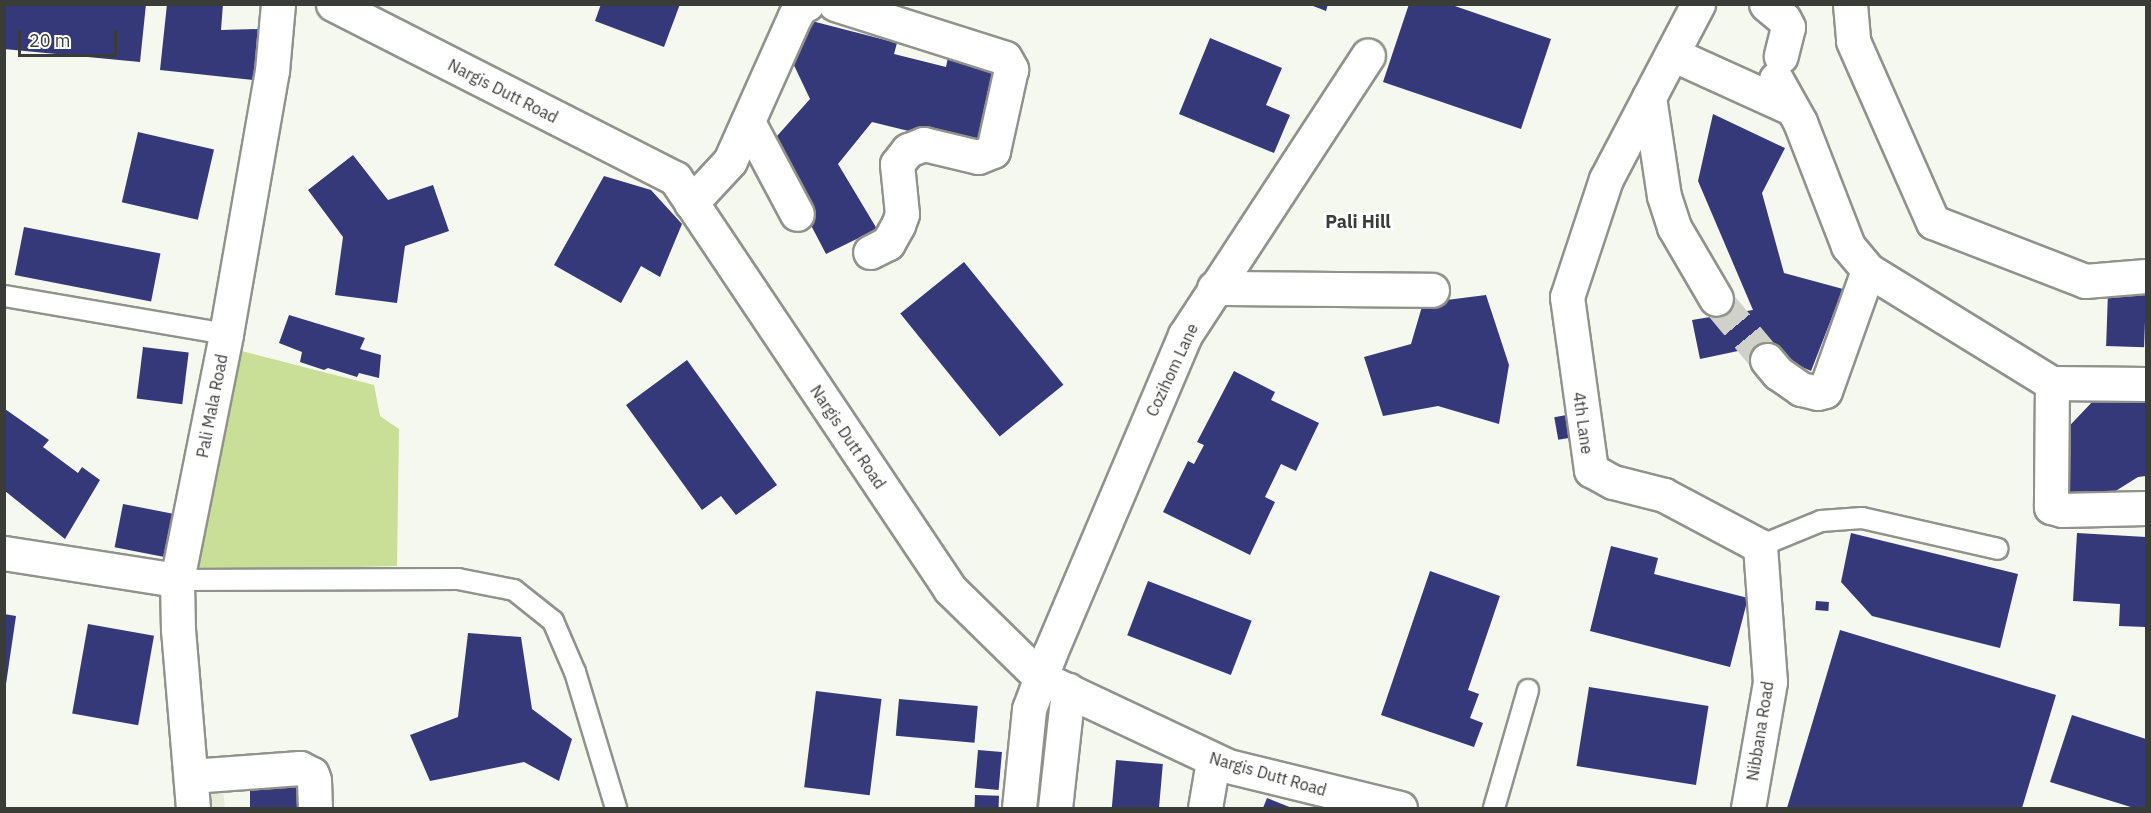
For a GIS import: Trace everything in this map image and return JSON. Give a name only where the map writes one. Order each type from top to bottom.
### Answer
[{"type":"street","name":"Pali Mala Road","points":[[193,808],[177,629],[177,580],[226,334],[272,71],[278,4]]},
{"type":"street","name":"Nargis Dutt Road","points":[[333,4],[675,178],[950,589],[1055,684],[1221,764],[1400,808]]},
{"type":"street","points":[[691,203],[730,161],[795,16],[801,6],[807,4]]},
{"type":"street","points":[[835,4],[1005,58],[1011,69],[993,151],[978,157],[924,144],[908,150],[897,164],[902,214],[898,225],[888,243],[870,252]]},
{"type":"street","points":[[1698,4],[1649,97],[1664,196],[1674,227],[1716,300]]},
{"type":"street","points":[[1766,4],[1784,19],[1788,27],[1782,81],[1848,246],[1868,270],[2052,383],[2146,384]]},
{"type":"street","points":[[1850,4],[1852,41],[1933,222],[2085,281],[2146,276]]},
{"type":"street","name":"Cozihom Lane","points":[[1055,684],[1185,335],[1368,54]]},
{"type":"street","points":[[1672,54],[1782,81]]},
{"type":"street","name":"4th Lane","points":[[1649,97],[1606,179],[1567,297],[1591,470],[1613,482],[1664,495],[1760,546]]},
{"type":"street","points":[[748,122],[797,214]]},
{"type":"street","points":[[1767,360],[1778,373],[1801,390],[1818,393],[1826,391],[1868,270]]},
{"type":"street","points":[[1214,288],[1432,290]]},
{"type":"street","points":[[2052,383],[2051,507],[2062,510],[2146,508]]},
{"type":"street","name":"Nibbana Road","points":[[1748,808],[1770,682],[1760,546]]},
{"type":"street","points":[[4,553],[177,580]]},
{"type":"street","points":[[1018,808],[1027,716],[1055,684]]},
{"type":"street","points":[[1055,684],[1055,808]]},
{"type":"street","points":[[1205,808],[1221,764]]},
{"type":"street","points":[[1221,764],[1224,808]]},
{"type":"street","points":[[191,776],[300,768],[312,774],[315,808]]},
{"type":"lane","points":[[4,296],[226,334]]},
{"type":"lane","points":[[1760,546],[1821,521],[1862,518],[1998,549]]},
{"type":"lane","points":[[177,580],[458,579],[514,590],[552,621],[574,672],[616,808]]},
{"type":"lane","points":[[1494,808],[1528,690]]},
{"type":"shaded area","points":[[220,761],[225,808],[175,808],[170,766]]},
{"type":"green space","points":[[234,349],[374,385],[380,416],[399,429],[397,566],[195,571]]},
{"type":"building","points":[[4,4],[146,4],[140,62],[4,49]]},
{"type":"building","points":[[167,4],[223,4],[221,30],[259,29],[253,80],[160,70]]},
{"type":"building","points":[[601,4],[680,4],[664,47],[595,21]]},
{"type":"building","points":[[1308,4],[1328,4],[1326,11]]},
{"type":"building","points":[[1409,4],[1449,4],[1551,39],[1521,129],[1383,82]]},
{"type":"building","points":[[804,19],[897,43],[894,54],[946,67],[948,57],[996,70],[978,148],[872,122],[838,164],[877,229],[826,254],[769,145],[810,99],[791,59]]},
{"type":"building","points":[[1210,38],[1282,68],[1266,105],[1290,115],[1274,153],[1179,114]]},
{"type":"building","points":[[1713,114],[1785,148],[1762,193],[1784,273],[1843,289],[1811,371],[1757,347],[1700,359],[1692,320],[1753,310],[1698,181]]},
{"type":"building","points":[[138,132],[214,150],[198,220],[122,202]]},
{"type":"building","points":[[353,155],[388,200],[433,185],[449,231],[405,246],[397,303],[335,295],[343,237],[308,190]]},
{"type":"building","points":[[604,176],[651,190],[682,224],[660,277],[641,266],[621,303],[554,265]]},
{"type":"building","points":[[24,227],[160,254],[151,302],[15,275]]},
{"type":"building","points":[[964,262],[1063,385],[1000,436],[900,314]]},
{"type":"building","points":[[2108,292],[2146,293],[2144,347],[2106,346]]},
{"type":"building","points":[[1486,295],[1509,365],[1499,424],[1438,406],[1383,416],[1364,357],[1411,344],[1423,303]]},
{"type":"building","points":[[289,315],[365,338],[360,349],[381,355],[379,378],[359,373],[357,377],[300,362],[302,352],[279,343]]},
{"type":"building","points":[[143,347],[189,353],[182,404],[137,399]]},
{"type":"building","points":[[687,360],[777,485],[736,515],[721,496],[702,510],[626,405]]},
{"type":"building","points":[[1234,371],[1275,392],[1271,400],[1319,423],[1296,471],[1281,464],[1265,497],[1275,502],[1250,555],[1163,512],[1188,461],[1194,464],[1204,445],[1197,442]]},
{"type":"building","points":[[2146,398],[2146,476],[2138,477],[2090,507],[2059,484],[2055,441],[2095,399]]},
{"type":"building","points":[[5,409],[49,440],[43,447],[78,473],[82,467],[100,480],[65,539],[5,491]]},
{"type":"building","points":[[1572,414],[1576,437],[1558,440],[1554,417]]},
{"type":"building","points":[[123,504],[178,515],[170,558],[115,547]]},
{"type":"building","points":[[1851,533],[2018,574],[2000,648],[1872,616],[1841,582]]},
{"type":"building","points":[[2077,533],[2146,537],[2146,627],[2119,626],[2120,604],[2073,601]]},
{"type":"building","points":[[1611,546],[1658,558],[1654,574],[1748,598],[1730,667],[1590,631]]},
{"type":"building","points":[[1430,571],[1500,596],[1468,690],[1479,694],[1470,718],[1483,723],[1474,747],[1381,715]]},
{"type":"building","points":[[1148,581],[1252,621],[1231,675],[1127,635]]},
{"type":"building","points":[[1816,601],[1829,602],[1828,611],[1815,610]]},
{"type":"building","points":[[4,614],[16,616],[6,684],[4,684]]},
{"type":"building","points":[[88,624],[154,636],[138,725],[72,714]]},
{"type":"building","points":[[1840,630],[2056,695],[2022,808],[1787,808]]},
{"type":"building","points":[[468,633],[521,637],[532,709],[572,739],[559,781],[524,762],[430,781],[410,735],[458,717]]},
{"type":"building","points":[[1589,687],[1709,706],[1696,785],[1576,766]]},
{"type":"building","points":[[816,691],[882,699],[870,795],[804,787]]},
{"type":"building","points":[[899,699],[978,706],[974,743],[896,736]]},
{"type":"building","points":[[2072,715],[2146,739],[2146,808],[2134,808],[2050,782]]},
{"type":"building","points":[[978,750],[1002,752],[999,790],[975,788]]},
{"type":"building","points":[[1116,760],[1163,764],[1159,808],[1112,808]]},
{"type":"building","points":[[250,778],[310,778],[310,808],[250,808]]},
{"type":"building","points":[[975,795],[999,796],[999,808],[975,808]]},
{"type":"building","points":[[1267,798],[1292,808],[1263,808]]},
{"type":"tunnel","points":[[1716,299],[1767,360]]},
{"type":"district","name":"Pali Hill","points":[[1358,222]]}]
